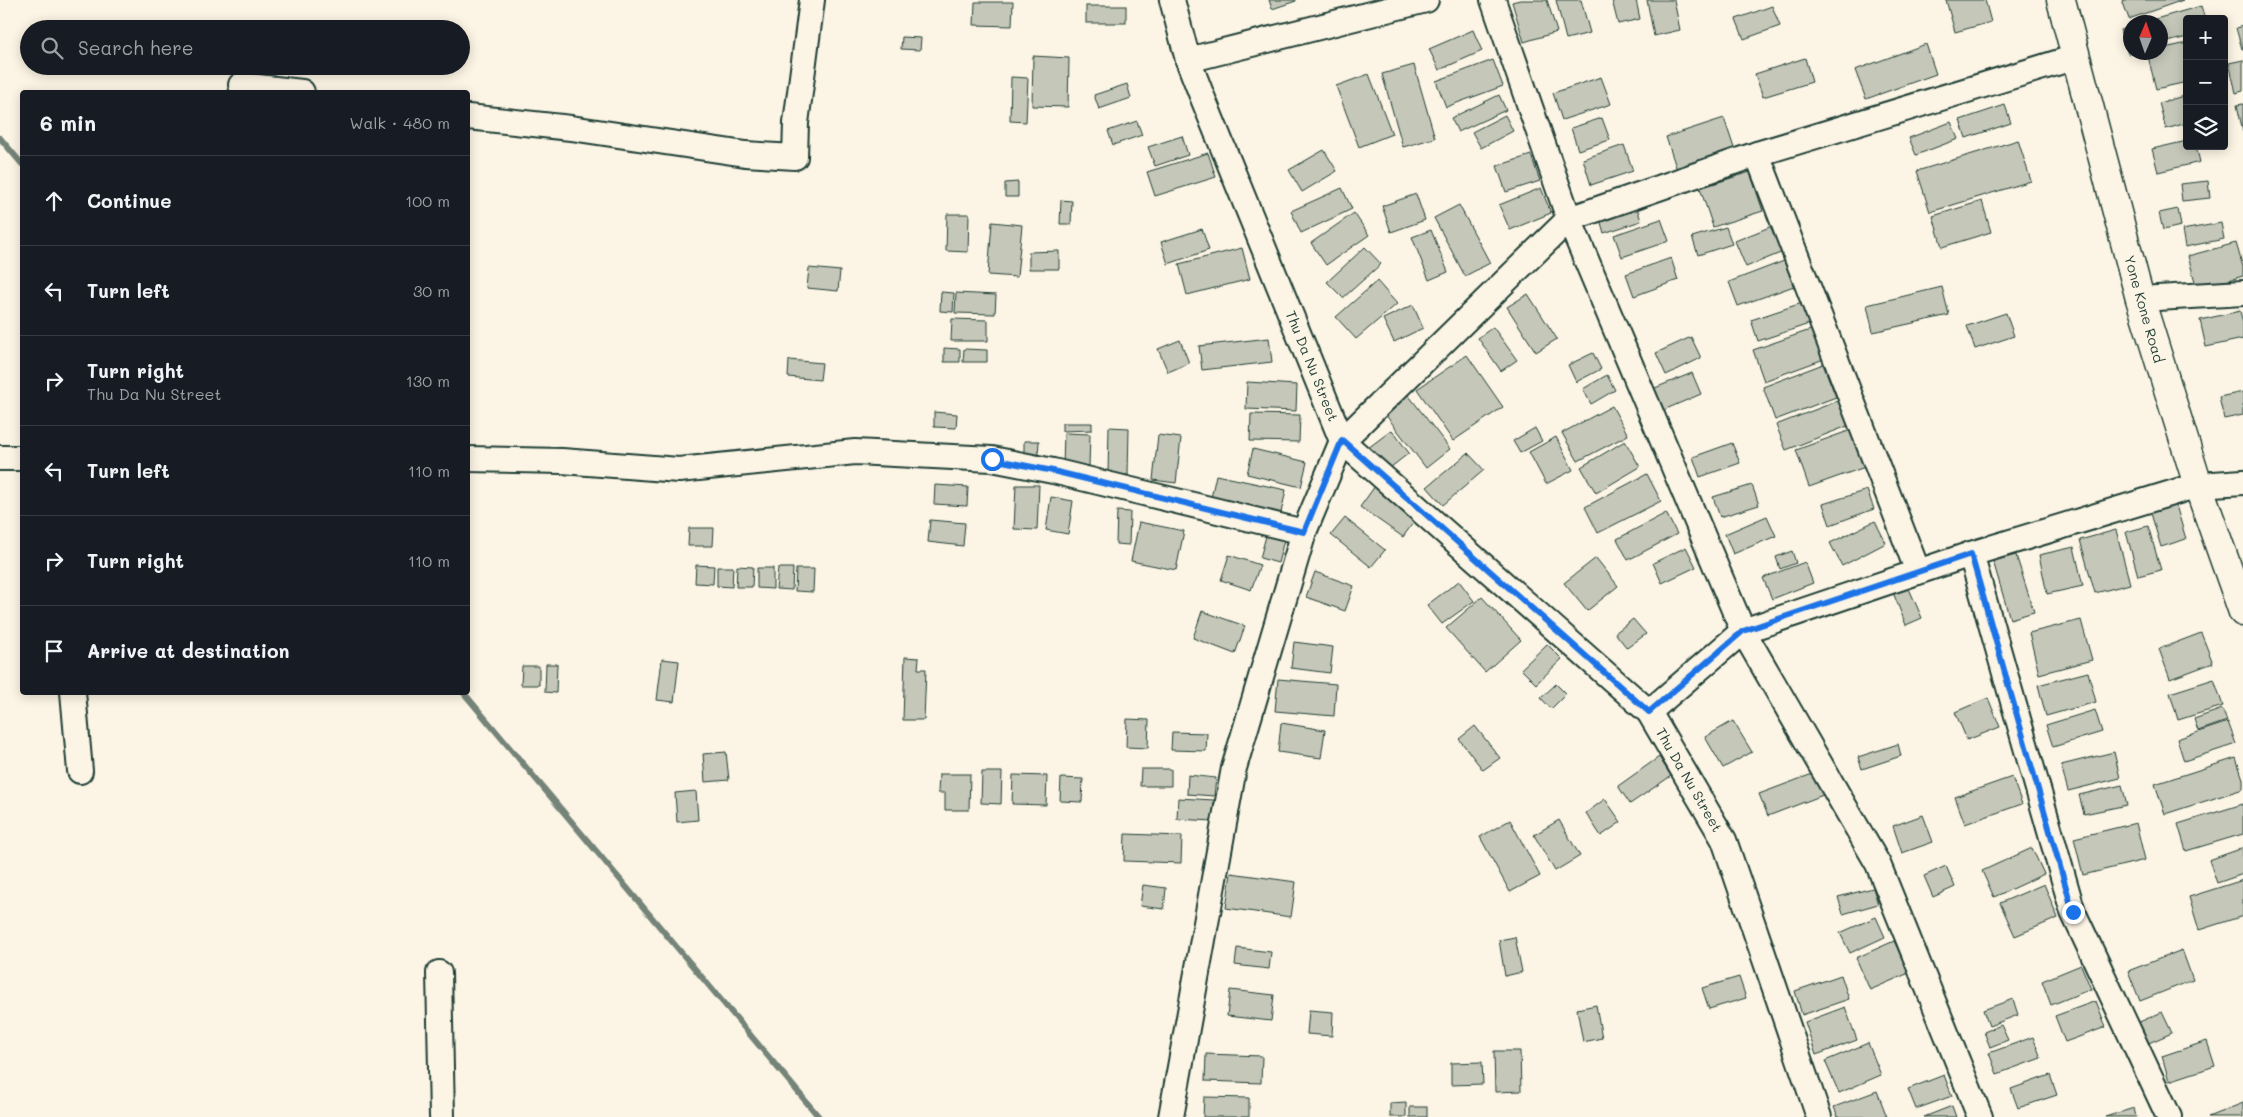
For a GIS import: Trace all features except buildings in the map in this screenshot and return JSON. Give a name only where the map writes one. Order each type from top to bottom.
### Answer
[{"type":"street","points":[[470,117],[571,128],[745,154],[795,157],[796,123],[812,0]]},
{"type":"street","name":"Thu Da Nu Street","points":[[1172,0],[1188,60],[1342,440],[1649,712],[1724,840],[1819,1117]]},
{"type":"street","points":[[1188,60],[1426,0]]},
{"type":"street","points":[[1493,0],[1569,219],[1743,631],[1878,864],[1980,1117]]},
{"type":"street","name":"Yone Kone Road","points":[[2062,0],[2140,299],[2198,485],[2243,612]]},
{"type":"street","points":[[1171,1117],[1234,768],[1304,532],[1342,440],[1569,219],[1757,154],[2076,57]]},
{"type":"street","points":[[241,85],[285,90]]},
{"type":"street","points":[[1757,154],[1918,572]]},
{"type":"street","points":[[2140,299],[2243,293]]},
{"type":"street","points":[[470,459],[562,461],[679,470],[854,452],[992,459],[1053,471],[1304,532]]},
{"type":"street","points":[[0,458],[20,458]]},
{"type":"street","points":[[1649,712],[1743,631],[1971,554],[2198,485],[2243,482]]},
{"type":"street","points":[[1971,554],[2073,912],[2169,1117]]},
{"type":"street","points":[[73,695],[80,770]]},
{"type":"street","points":[[439,973],[442,1117]]},
{"type":"waterway","points":[[0,138],[20,162]]},
{"type":"waterway","points":[[466,695],[819,1117]]},
{"type":"route","points":[[992,459],[1053,471],[1304,532],[1342,440],[1649,712],[1743,631],[1971,554],[2073,912]]}]
